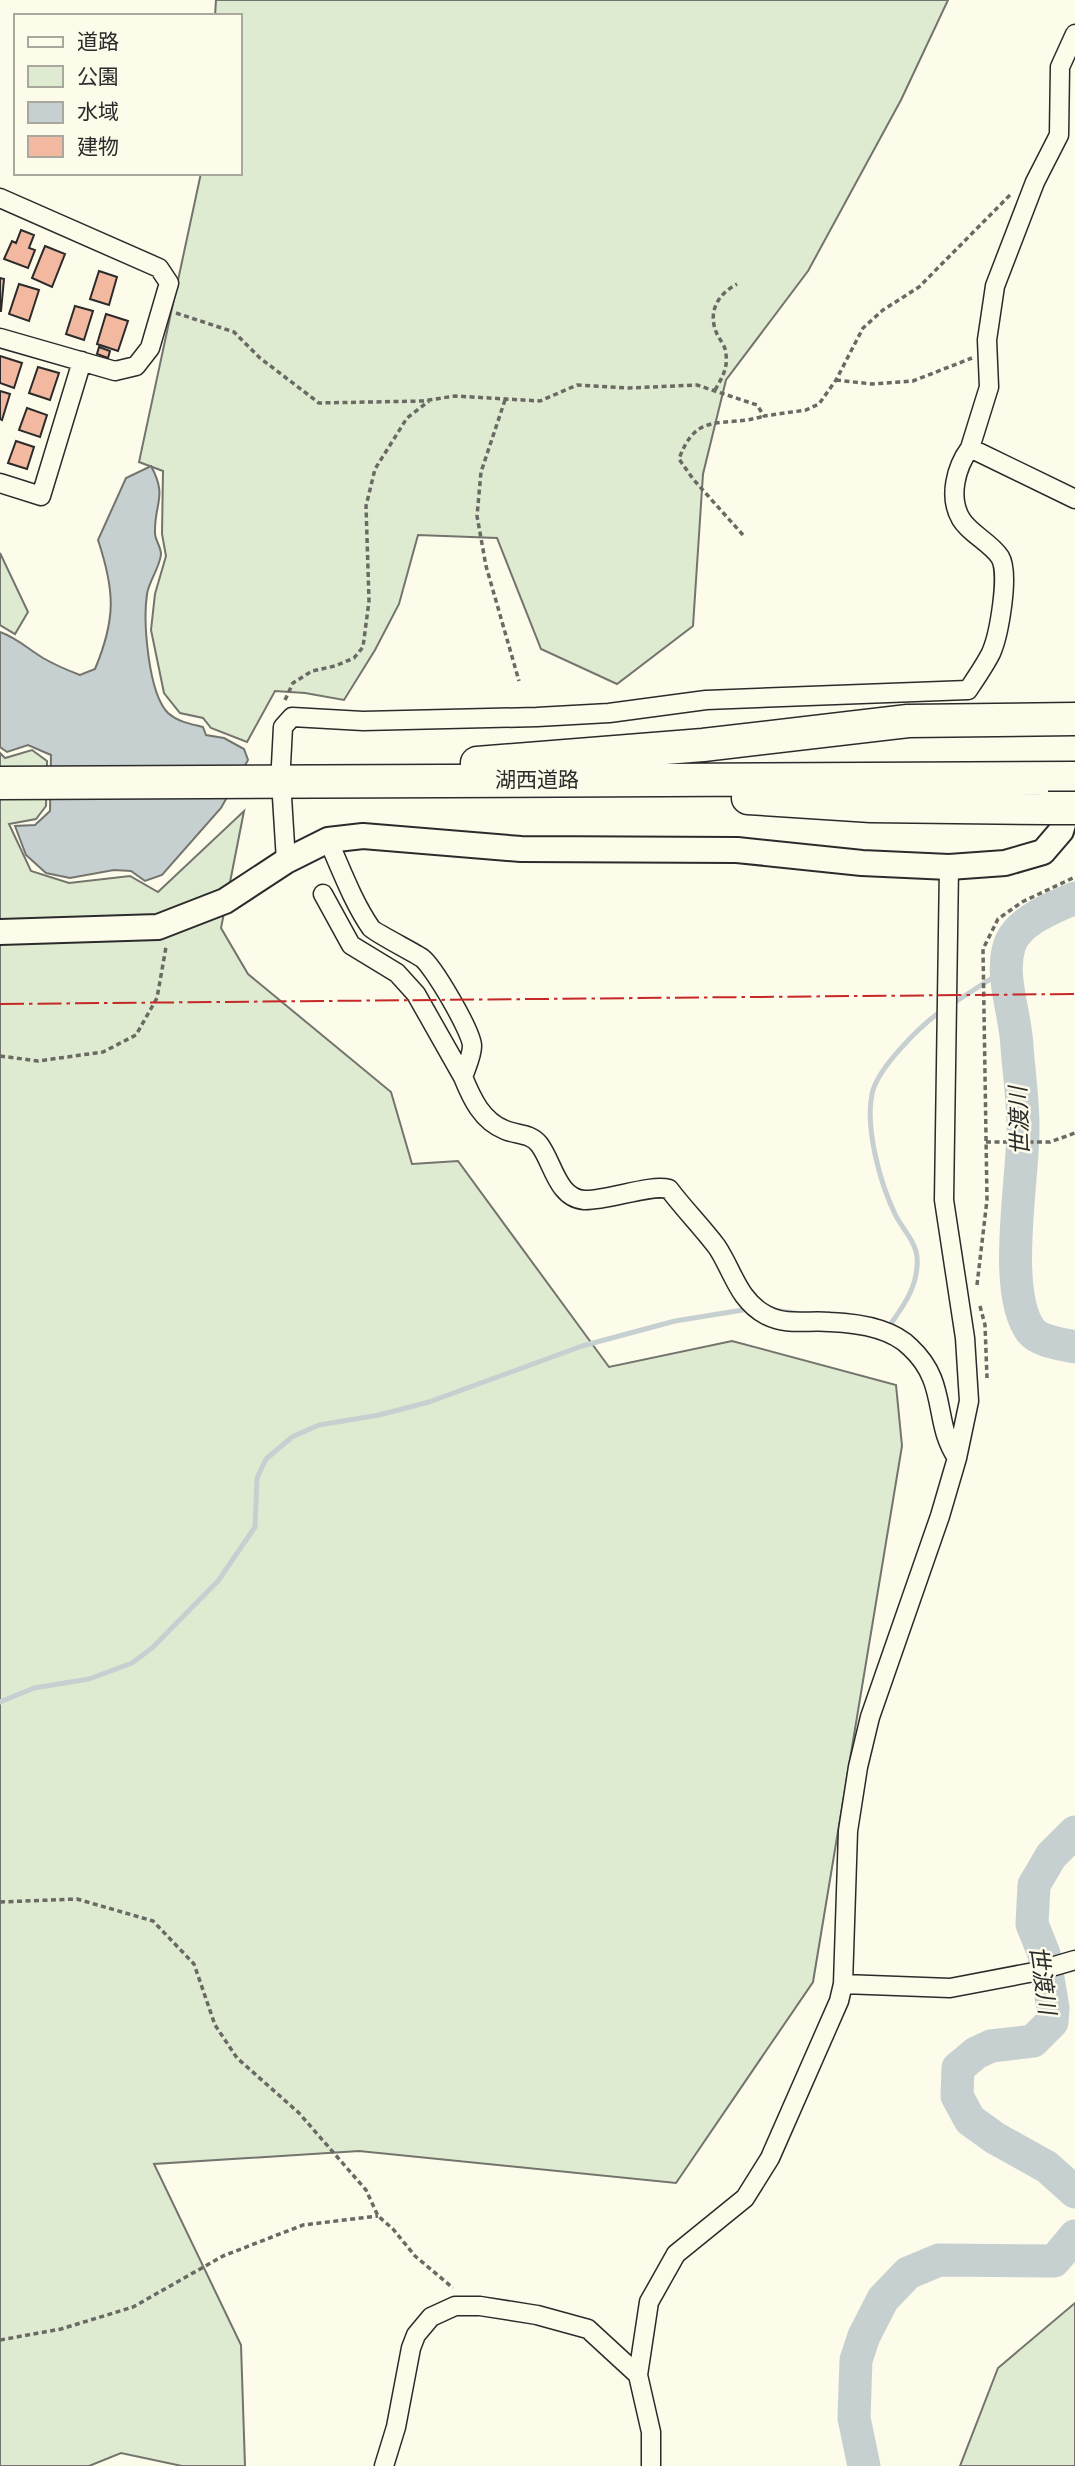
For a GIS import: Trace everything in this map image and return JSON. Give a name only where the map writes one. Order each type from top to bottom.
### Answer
[{"type":"highway","points":[[286,781],[537,757],[703,745],[908,721],[1073,719]]},
{"type":"highway","name":"湖西道路","points":[[0,783],[708,780],[752,800],[871,806],[1066,791]]},
{"type":"street","points":[[286,861],[283,727],[292,717],[363,721],[537,717],[609,713],[706,700],[968,690],[992,652],[1005,578],[1001,558],[961,520],[953,495],[961,460],[970,448],[989,387],[987,340],[995,286],[1035,182],[1059,135],[1060,67],[1075,34]]},
{"type":"street","points":[[0,198],[159,268],[169,283],[150,348],[136,366],[116,371],[0,338]]},
{"type":"street","points":[[0,483],[41,495],[82,361]]},
{"type":"street","points":[[970,448],[1075,499]]},
{"type":"street","points":[[0,932],[158,927],[225,901],[286,861],[328,840],[363,836],[522,849],[737,850],[862,863],[949,867],[1005,863],[1043,852],[1061,831],[1066,791]]},
{"type":"street","points":[[328,840],[373,931],[390,938],[426,961],[443,985],[472,1045],[463,1077]]},
{"type":"street","points":[[651,2466],[651,2432],[638,2375],[649,2302],[676,2254],[745,2198],[770,2158],[839,2001],[843,1984],[848,1831],[858,1767],[870,1717],[940,1516],[957,1458],[969,1401],[965,1338],[944,1200],[949,867]]},
{"type":"street","points":[[323,894],[351,945],[397,972],[416,994],[479,1111],[506,1130],[536,1141],[566,1193],[583,1200],[662,1187],[669,1189],[719,1250],[740,1292],[765,1314],[788,1323],[829,1322],[878,1328],[909,1345],[932,1373],[940,1400],[946,1442],[957,1458]]},
{"type":"street","points":[[843,1984],[950,1987],[1034,1972],[1075,1960]]},
{"type":"street","points":[[384,2466],[396,2427],[411,2348],[416,2335],[431,2317],[456,2306],[480,2306],[537,2315],[588,2329],[638,2375]]},
{"type":"path","points":[[743,535],[679,460],[686,440],[704,425],[723,421],[749,421],[806,410],[819,404],[836,380],[863,328],[883,310],[919,286],[1017,188]]},
{"type":"path","points":[[715,390],[725,372],[727,351],[712,323],[715,307],[724,291],[737,284]]},
{"type":"path","points":[[163,309],[234,332],[260,358],[319,403],[431,400],[455,396],[540,401],[577,385],[629,388],[698,384],[757,405],[764,416]]},
{"type":"path","points":[[836,380],[872,384],[913,382],[967,359],[988,355]]},
{"type":"path","points":[[283,727],[281,709],[293,683],[312,671],[354,658],[363,647],[369,601],[366,506],[375,469],[407,418],[431,400]]},
{"type":"path","points":[[505,400],[481,472],[477,516],[486,566],[519,681]]},
{"type":"path","points":[[976,1291],[987,1200],[983,949],[998,919],[1022,902],[1075,877]]},
{"type":"path","points":[[0,1055],[38,1060],[103,1052],[136,1035],[157,998],[166,961],[167,924]]},
{"type":"path","points":[[986,1142],[1050,1142],[1075,1133]]},
{"type":"path","points":[[979,1302],[985,1325],[987,1379]]},
{"type":"path","points":[[0,1902],[76,1899],[153,1921],[194,1964],[215,2025],[237,2058],[308,2122],[366,2190],[378,2216],[393,2229],[415,2256],[443,2282],[480,2306]]},
{"type":"path","points":[[0,2340],[61,2329],[133,2307],[223,2256],[303,2225],[378,2216]]},
{"type":"green space","points":[[216,0],[948,0],[901,100],[808,271],[726,380],[703,474],[693,626],[617,684],[541,649],[497,538],[418,535],[399,604],[344,700],[275,691],[247,742],[211,728],[203,718],[180,713],[164,693],[151,630],[155,594],[166,556],[162,534],[163,471],[139,462],[201,175],[242,175],[242,14],[215,14]]},
{"type":"green space","points":[[0,553],[28,612],[15,634],[0,625]]},
{"type":"green space","points":[[32,750],[47,761],[46,806],[36,819],[9,824],[31,871],[69,883],[130,876],[158,892],[244,811],[221,928],[248,974],[391,1092],[412,1164],[458,1161],[609,1367],[732,1341],[896,1385],[902,1446],[813,1982],[676,2183],[359,2151],[154,2164],[241,2345],[245,2466],[182,2466],[121,2453],[89,2466],[0,2466],[0,753],[5,758]]},
{"type":"green space","points":[[1075,2303],[1075,2466],[960,2466],[998,2368]]},
{"type":"water","points":[[151,466],[159,485],[155,533],[161,554],[147,594],[146,621],[148,656],[156,690],[168,713],[203,727],[206,735],[224,738],[244,749],[248,760],[221,808],[162,875],[145,881],[131,871],[114,870],[70,878],[46,873],[26,855],[15,826],[35,825],[50,811],[51,755],[28,745],[7,752],[0,747],[0,632],[48,661],[80,675],[95,669],[107,635],[111,605],[108,575],[98,540],[126,478]]},
{"type":"building","points":[[21,230],[34,235],[29,248],[35,250],[28,268],[4,259],[12,241],[16,243]]},
{"type":"building","points":[[45,246],[65,254],[52,287],[32,278]]},
{"type":"building","points":[[99,271],[117,277],[109,305],[90,299]]},
{"type":"building","points":[[0,278],[4,279],[1,311],[0,311]]},
{"type":"building","points":[[19,284],[39,290],[29,321],[9,314]]},
{"type":"building","points":[[75,306],[93,311],[84,340],[66,334]]},
{"type":"building","points":[[106,314],[128,321],[118,351],[97,344]]},
{"type":"building","points":[[99,347],[110,351],[108,358],[97,354]]},
{"type":"building","points":[[0,356],[22,363],[14,388],[0,383]]},
{"type":"building","points":[[38,367],[59,373],[50,400],[29,393]]},
{"type":"building","points":[[0,391],[10,394],[2,420],[0,419]]},
{"type":"building","points":[[27,408],[47,415],[40,437],[19,430]]},
{"type":"building","points":[[16,441],[34,447],[27,469],[8,463]]},
{"type":"waterway","name":"世渡川","points":[[1075,898],[1046,911],[1019,930],[1009,947],[1006,971],[1016,1035],[1023,1116],[1016,1232],[1017,1289],[1022,1313],[1031,1331],[1045,1340],[1075,1347]]},
{"type":"waterway","points":[[952,1004],[1006,969]]},
{"type":"waterway","points":[[886,1324],[890,1325],[910,1293],[916,1276],[917,1257],[914,1246],[889,1201],[879,1171],[872,1139],[872,1094],[891,1060],[924,1025],[944,1009]]},
{"type":"waterway","points":[[0,1702],[34,1688],[89,1679],[132,1663],[152,1648],[218,1581],[255,1527],[257,1478],[266,1459],[292,1437],[319,1425],[379,1415],[429,1402],[582,1346],[675,1321],[749,1309]]},
{"type":"waterway","points":[[773,1310],[801,1314]]},
{"type":"waterway","name":"世渡川","points":[[1075,1832],[1051,1856],[1034,1885],[1032,1924],[1044,1954],[1053,2008],[1052,2022],[1033,2041],[991,2046],[976,2053],[958,2068],[957,2096],[970,2120],[995,2138],[1047,2167],[1075,2192]]},
{"type":"waterway","name":"世渡川","points":[[864,2466],[854,2418],[856,2360],[864,2336],[883,2299],[908,2273],[939,2260],[1054,2261],[1075,2236]]},
{"type":"power","points":[[0,1004],[1075,994]]}]
